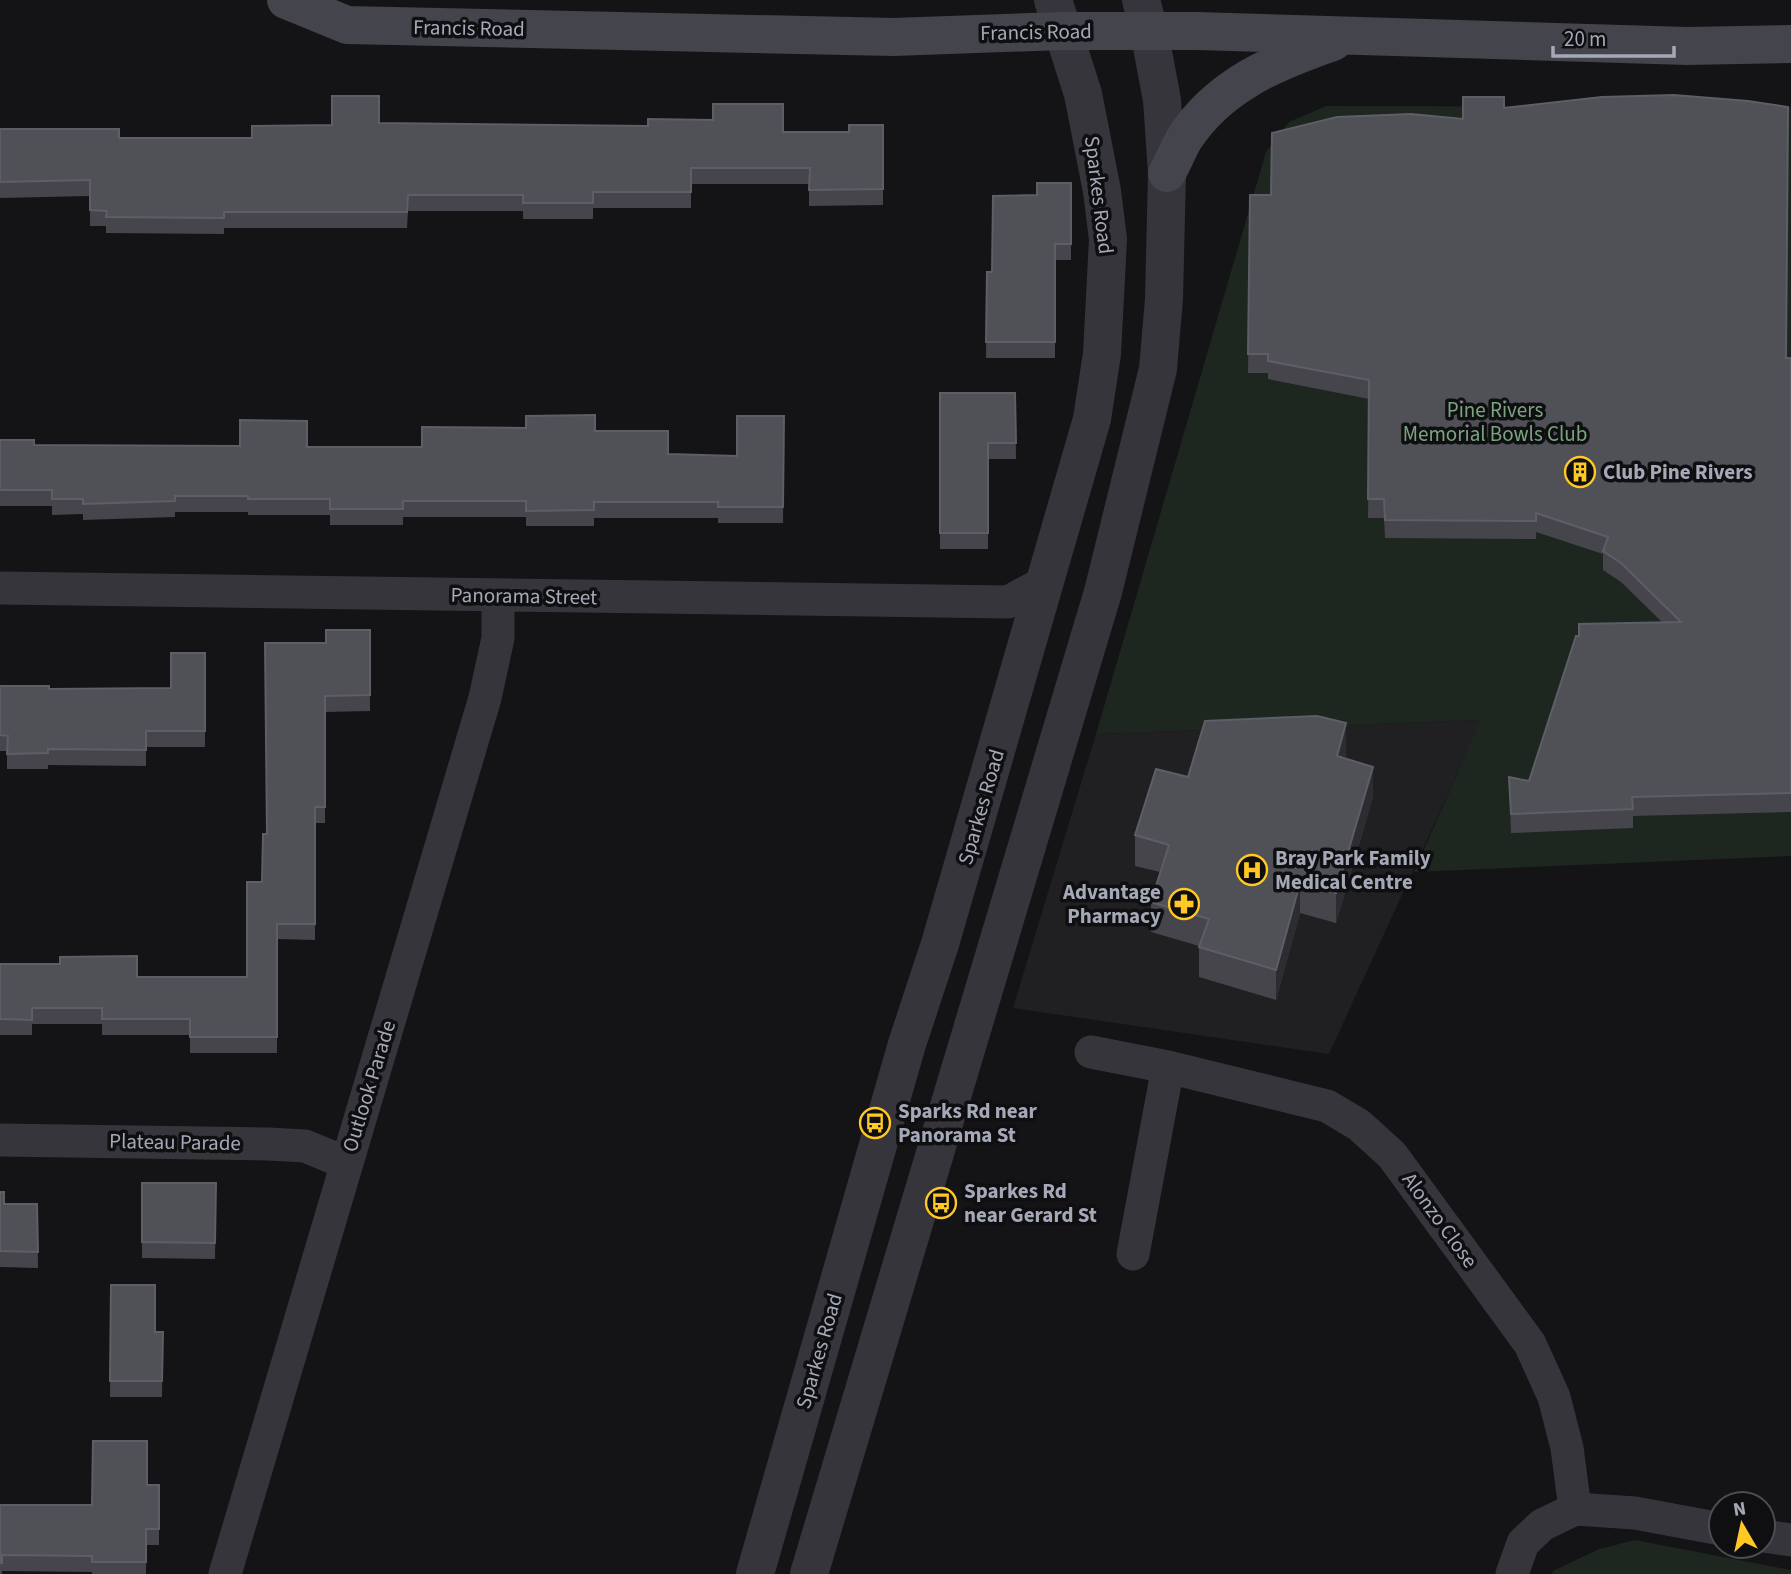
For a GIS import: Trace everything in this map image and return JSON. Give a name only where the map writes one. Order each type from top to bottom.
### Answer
[{"type":"main road","name":"Francis Road","points":[[286,0],[347,25],[893,37],[1058,15],[1145,16],[1355,35],[1687,46],[1791,44]]},
{"type":"main road","points":[[1167,173],[1184,139],[1227,91],[1274,63],[1355,35]]},
{"type":"street","name":"Sparkes Road","points":[[755,1574],[907,1044],[944,931],[1092,419],[1102,354],[1108,239],[1102,191],[1083,94],[1058,15]]},
{"type":"street","points":[[809,1574],[1103,592],[1157,369],[1164,299],[1167,173],[1162,100],[1145,16]]},
{"type":"street","name":"Panorama Street","points":[[0,588],[1008,602],[1043,583]]},
{"type":"street","name":"Outlook Parade","points":[[225,1574],[485,698],[498,638],[498,596]]},
{"type":"street","name":"Alonzo Close","points":[[1091,1052],[1168,1067],[1327,1106],[1359,1125],[1392,1155],[1530,1344],[1554,1397],[1567,1448],[1575,1509]]},
{"type":"street","points":[[1133,1254],[1168,1067]]},
{"type":"street","name":"Plateau Parade","points":[[0,1140],[305,1146],[346,1163]]},
{"type":"street","points":[[1512,1574],[1523,1543],[1542,1525],[1575,1509],[1635,1513],[1707,1526]]},
{"type":"shaded area","points":[[1482,720],[1329,1054],[1013,1008],[1096,734]]},
{"type":"green space","name":"Pine Rivers Memorial Bowls Club","points":[[1326,106],[1791,107],[1791,856],[1414,872],[1481,720],[1096,734],[1266,152],[1289,122]]},
{"type":"green space","points":[[1635,1540],[1707,1554],[1707,1560],[1739,1560],[1791,1570],[1791,1574],[1552,1574],[1553,1571],[1599,1549]]},
{"type":"building","name":"Pine Rivers Memorial Bowls Club","points":[[1674,95],[1788,107],[1786,358],[1791,358],[1791,793],[1632,797],[1633,809],[1511,814],[1509,777],[1529,781],[1576,636],[1579,636],[1579,624],[1681,622],[1621,563],[1603,551],[1608,537],[1536,513],[1536,521],[1385,520],[1384,499],[1368,499],[1369,380],[1268,361],[1268,354],[1248,354],[1250,195],[1271,195],[1272,133],[1337,117],[1411,114],[1463,119],[1463,97],[1504,97],[1504,108],[1602,97]]},
{"type":"building","points":[[332,96],[379,96],[379,123],[648,126],[648,119],[713,120],[713,104],[783,104],[783,132],[849,132],[849,125],[883,125],[883,189],[809,190],[810,168],[691,168],[691,192],[593,192],[593,203],[523,203],[523,195],[408,195],[407,212],[224,212],[224,218],[106,217],[107,211],[90,210],[90,180],[0,182],[0,129],[119,129],[119,138],[252,138],[252,126],[332,125]]},
{"type":"building","points":[[1037,183],[1071,183],[1071,244],[1055,244],[1055,342],[986,342],[987,272],[992,272],[993,196],[1037,195]]},
{"type":"building","points":[[940,393],[1015,393],[1016,443],[988,443],[988,533],[940,533]]},
{"type":"building","points":[[595,415],[595,431],[668,431],[668,454],[737,456],[737,416],[784,416],[783,507],[718,507],[718,502],[594,502],[594,510],[526,511],[526,501],[403,501],[403,509],[330,509],[330,499],[248,499],[248,496],[175,496],[175,501],[83,504],[83,499],[52,499],[52,490],[0,490],[0,440],[34,440],[34,445],[240,446],[240,420],[307,421],[307,447],[422,447],[422,427],[526,428],[526,416]]},
{"type":"building","points":[[326,630],[370,630],[370,695],[325,696],[325,807],[315,807],[315,924],[277,924],[277,1037],[190,1037],[190,1019],[102,1019],[102,1008],[32,1008],[32,1020],[0,1019],[0,964],[60,964],[60,957],[137,956],[137,977],[247,977],[247,882],[262,882],[263,834],[267,834],[265,643],[326,643]]},
{"type":"building","points":[[171,653],[205,653],[205,731],[146,731],[146,750],[48,749],[48,753],[7,754],[8,736],[0,735],[0,686],[49,686],[49,689],[171,688]]},
{"type":"building","name":"Bray Park Family Medical Centre","points":[[1317,716],[1346,723],[1337,756],[1373,767],[1336,893],[1300,883],[1276,970],[1199,947],[1209,919],[1151,902],[1169,845],[1135,835],[1156,769],[1188,777],[1205,721]]},
{"type":"building","points":[[142,1183],[216,1183],[215,1243],[142,1242]]},
{"type":"building","points":[[0,1192],[4,1192],[4,1204],[37,1204],[38,1252],[0,1251]]},
{"type":"building","points":[[111,1285],[155,1285],[155,1332],[163,1332],[162,1381],[110,1381]]},
{"type":"building","points":[[93,1441],[147,1441],[147,1485],[159,1485],[159,1529],[146,1529],[146,1562],[92,1562],[92,1556],[2,1555],[0,1563],[0,1505],[92,1505]]},
{"type":"place","name":"Club Pine Rivers","points":[[1580,472]]},
{"type":"place","name":"Bray Park Family Medical Centre","points":[[1252,870]]},
{"type":"place","name":"Advantage Pharmacy","points":[[1184,904]]},
{"type":"place","name":"Sparks Rd near Panorama St","points":[[875,1123]]},
{"type":"place","name":"Sparkes Rd near Gerard St","points":[[941,1203]]}]
